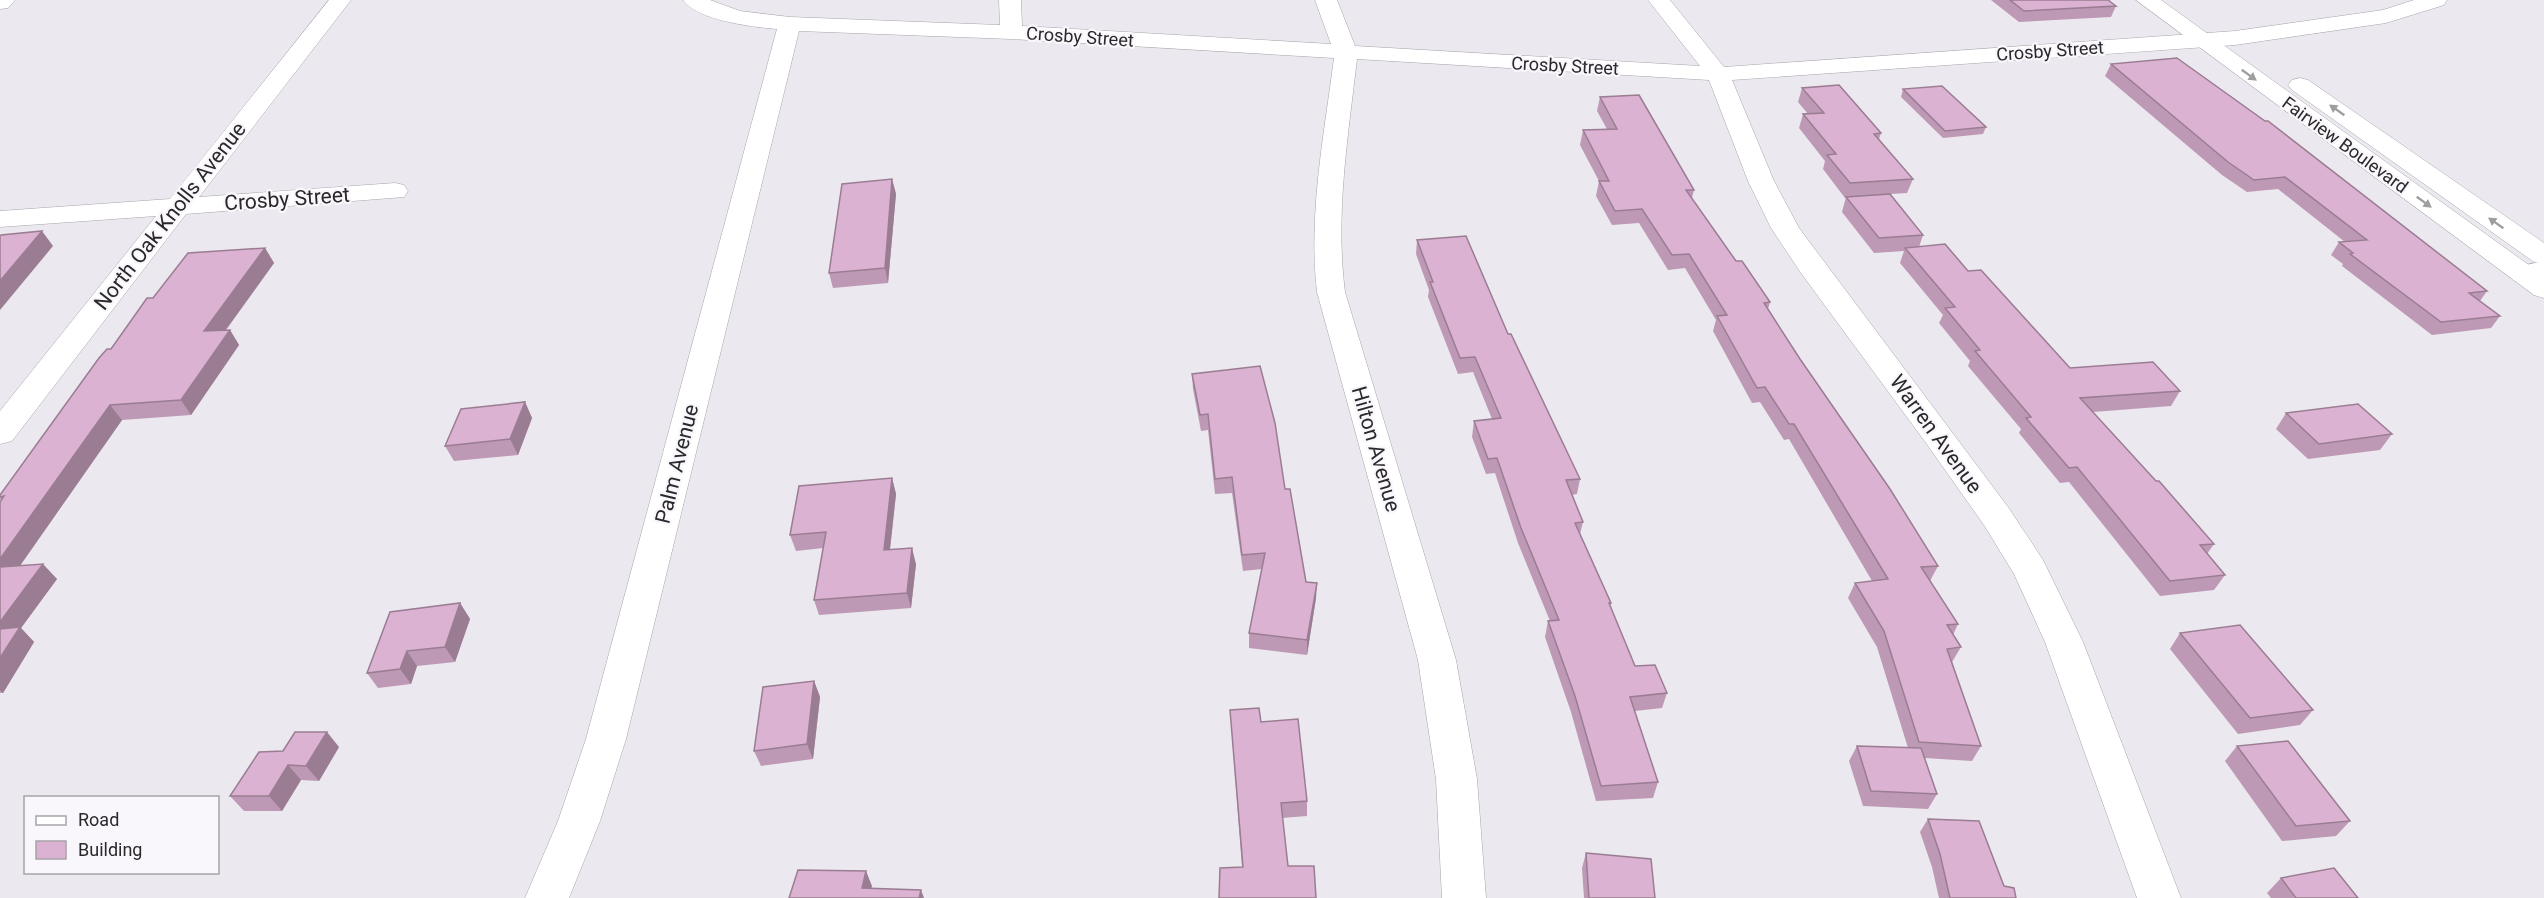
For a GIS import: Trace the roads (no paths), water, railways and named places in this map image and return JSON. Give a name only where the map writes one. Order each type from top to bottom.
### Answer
[{"type":"street","points":[[0,3],[4,0]]},
{"type":"street","name":"North Oak Knolls Avenue","points":[[0,433],[340,0]]},
{"type":"street","name":"Crosby Street","points":[[694,0],[713,12],[756,21],[790,24],[1011,32],[1718,74],[2235,38],[2386,16],[2436,0]]},
{"type":"street","points":[[1010,0],[1011,32]]},
{"type":"street","name":"Hilton Avenue","points":[[1326,0],[1346,53],[1328,214],[1327,260],[1331,292],[1437,660],[1448,716],[1462,819],[1464,898]]},
{"type":"street","name":"Warren Avenue","points":[[1659,0],[1718,74],[1761,181],[1785,228],[1811,267],[1996,516],[2030,570],[2064,642],[2159,898]]},
{"type":"street","name":"Fairview Boulevard","points":[[2147,0],[2202,41],[2539,272]]},
{"type":"street","name":"Fairview Boulevard","points":[[2180,0],[2235,38],[2539,272]]},
{"type":"street","name":"Palm Avenue","points":[[547,898],[579,821],[606,739],[790,24]]},
{"type":"street","name":"Crosby Street","points":[[0,219],[395,191]]}]
